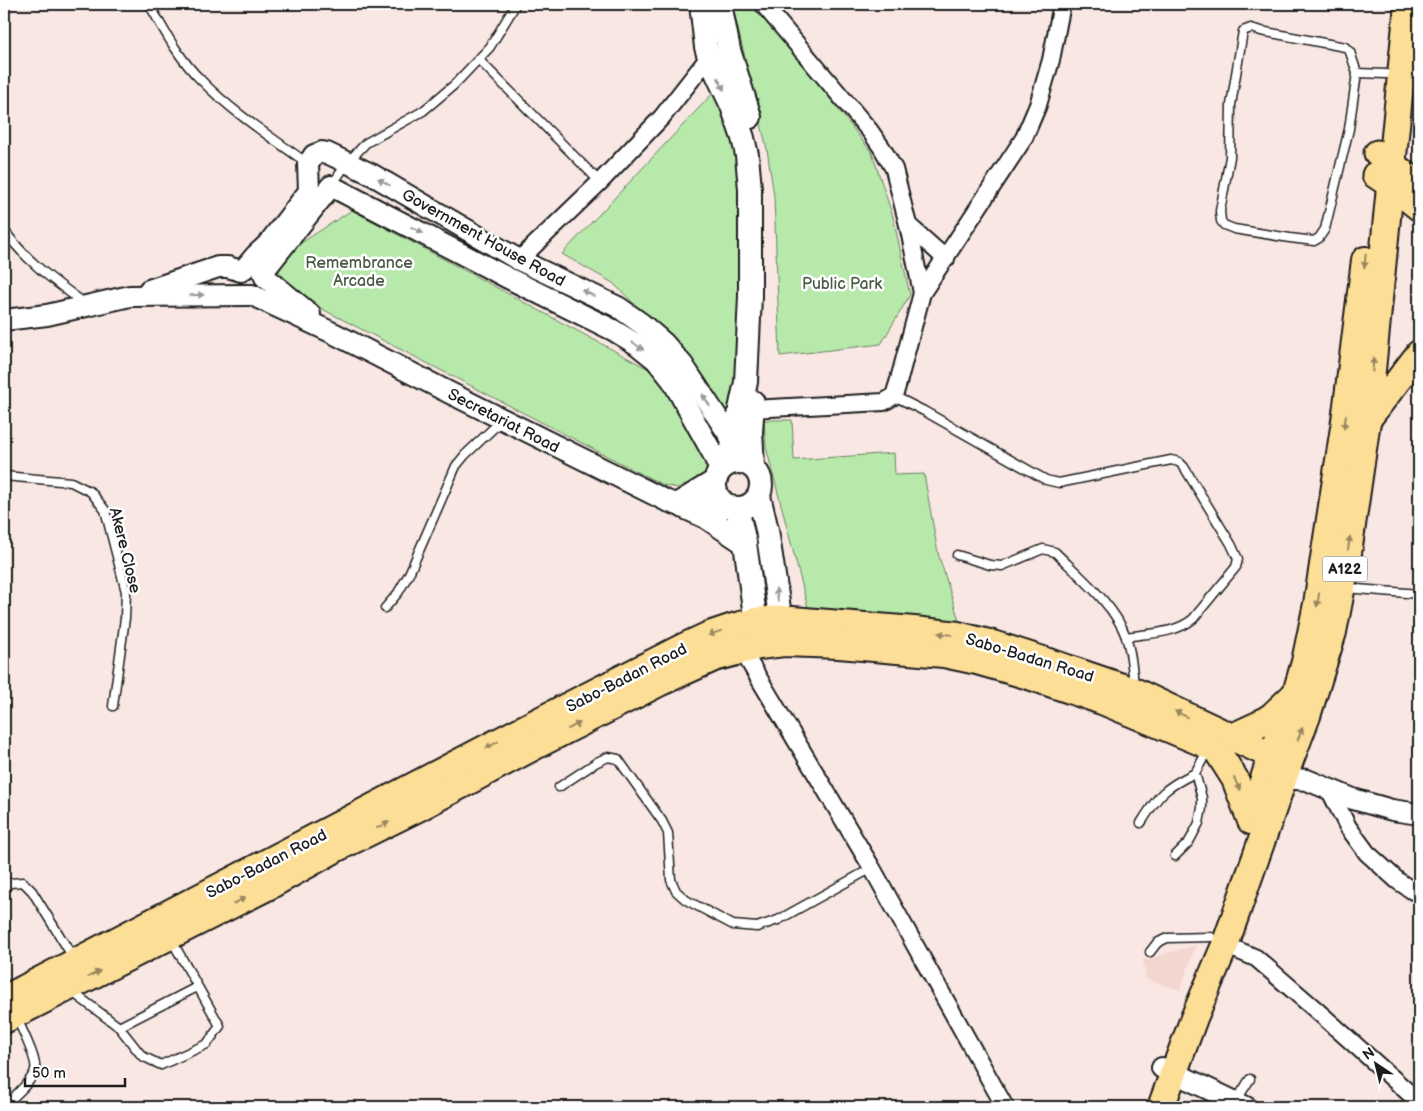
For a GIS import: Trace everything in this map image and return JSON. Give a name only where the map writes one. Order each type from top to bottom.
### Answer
[{"type":"highway","name":"A122","points":[[1218,941],[1284,770],[1308,716],[1334,632],[1347,560],[1367,421],[1384,169],[1386,74],[1394,4]]},
{"type":"highway","name":"A122","points":[[1146,1107],[1168,1070],[1194,1018],[1218,941],[1251,821],[1284,770],[1296,693],[1305,662],[1317,604],[1345,422],[1364,270],[1384,169],[1408,4]]},
{"type":"highway","name":"Sabo-Badan Road","points":[[8,1011],[76,962],[532,736],[764,636],[914,630],[958,635],[1037,658],[1134,691],[1214,740]]},
{"type":"highway","name":"Sabo-Badan Road","points":[[764,636],[944,654],[977,661],[1029,676],[1214,740],[1284,770]]},
{"type":"highway","points":[[1251,821],[1235,779],[1214,740],[1260,724],[1272,716],[1296,693]]},
{"type":"highway","name":"Sabo-Badan Road","points":[[8,1011],[67,988],[420,807],[532,736]]},
{"type":"highway","name":"A122","points":[[1161,1107],[1168,1070]]},
{"type":"main road","points":[[701,4],[709,57],[732,106],[743,138],[747,155],[750,189],[750,296],[746,382],[733,441],[715,487],[720,500],[734,508],[750,505],[759,496],[762,490],[761,477],[753,466],[746,462],[738,461],[722,471]]},
{"type":"main road","points":[[720,4],[729,50],[752,124],[760,168],[758,304],[751,432],[753,466]]},
{"type":"main road","points":[[1384,169],[1419,184]]},
{"type":"main road","points":[[1384,169],[1419,208]]},
{"type":"main road","points":[[1367,421],[1419,353]]},
{"type":"main road","points":[[759,496],[766,530],[764,636]]},
{"type":"main road","points":[[680,505],[706,517],[745,543]]},
{"type":"main road","points":[[734,508],[745,543],[764,636]]},
{"type":"street","points":[[763,4],[870,131],[894,169],[922,293]]},
{"type":"street","points":[[752,409],[884,402],[894,396],[922,293],[1024,138],[1038,105],[1051,60],[1062,4]]},
{"type":"street","points":[[519,260],[600,182],[662,117],[709,57]]},
{"type":"street","name":"Government House Road","points":[[308,164],[314,155],[322,152],[347,163],[370,174],[519,260],[618,307],[664,343],[683,364],[733,441]]},
{"type":"street","points":[[253,272],[256,255],[268,244],[309,191],[308,164]]},
{"type":"street","name":"Government House Road","points":[[331,186],[613,330],[636,344],[656,360],[672,380],[722,471]]},
{"type":"street","points":[[253,272],[331,186]]},
{"type":"street","points":[[908,225],[946,259]]},
{"type":"street","points":[[4,320],[47,315],[130,296],[218,267],[253,272],[266,281],[263,289],[256,294],[250,295],[130,296]]},
{"type":"street","name":"Secretariat Road","points":[[253,272],[333,333]]},
{"type":"street","name":"Secretariat Road","points":[[250,295],[333,333],[667,501],[680,505],[734,508]]},
{"type":"street","points":[[680,505],[722,471]]},
{"type":"street","points":[[764,636],[872,868],[1005,1107]]},
{"type":"street","points":[[1284,770],[1353,799],[1392,810],[1419,814]]},
{"type":"street","points":[[1329,788],[1348,827],[1367,853],[1398,882],[1419,893]]},
{"type":"street","points":[[1218,941],[1256,958],[1419,1102]]},
{"type":"street","points":[[1168,1070],[1240,1105]]},
{"type":"lane","points":[[149,4],[180,55],[200,80],[230,107],[308,164]]},
{"type":"lane","points":[[331,186],[347,163],[366,143],[423,111],[454,85],[490,47],[516,4]]},
{"type":"lane","points":[[1251,28],[1345,47],[1350,52],[1358,73],[1349,129],[1324,229],[1319,238],[1314,241],[1290,238],[1234,229],[1224,225],[1221,221],[1220,210],[1230,157],[1231,104],[1243,31],[1251,28]]},
{"type":"lane","points":[[479,60],[600,182]]},
{"type":"lane","points":[[1358,73],[1386,74]]},
{"type":"lane","points":[[4,230],[13,243],[38,269],[88,306]]},
{"type":"lane","points":[[894,396],[1046,480],[1059,483],[1171,460],[1179,462],[1184,467],[1231,544],[1238,559],[1236,567],[1186,625],[1178,629],[1126,637]]},
{"type":"lane","points":[[385,608],[398,593],[409,574],[456,466],[465,455],[503,420]]},
{"type":"lane","name":"Akere Close","points":[[4,476],[71,482],[91,492],[105,510],[126,592],[125,618],[113,706]]},
{"type":"lane","points":[[957,554],[990,565],[1002,566],[1043,549],[1055,552],[1106,603],[1115,616],[1126,637],[1134,691]]},
{"type":"lane","points":[[1341,587],[1419,594]]},
{"type":"lane","points":[[1141,823],[1163,791],[1195,773],[1214,740]]},
{"type":"lane","points":[[559,787],[608,756],[618,759],[662,821],[668,833],[671,880],[676,891],[686,900],[732,925],[757,927],[778,920],[872,868]]},
{"type":"lane","points":[[1175,856],[1189,842],[1199,822],[1202,798],[1195,773]]},
{"type":"lane","points":[[4,888],[10,883],[23,882],[32,891],[76,962]]},
{"type":"lane","points":[[67,988],[118,1027],[142,1056],[162,1065],[207,1044],[220,1026],[169,936]]},
{"type":"lane","points":[[1150,952],[1157,943],[1167,938],[1218,941]]},
{"type":"lane","points":[[118,1027],[197,987]]},
{"type":"lane","points":[[4,1106],[30,1079],[36,1069],[35,1061],[8,1011]]},
{"type":"lane","points":[[1240,1105],[1250,1079]]},
{"type":"shaded area","points":[[1196,945],[1180,990],[1146,979],[1143,960]]},
{"type":"green space","name":"Public Park","points":[[732,4],[751,4],[814,78],[872,153],[893,217],[910,295],[881,344],[780,356],[774,196],[767,149]]},
{"type":"green space","points":[[713,93],[735,122],[747,210],[746,378],[731,420],[708,386],[670,339],[613,283],[562,254]]},
{"type":"green space","name":"Remembrance Arcade","points":[[352,210],[654,372],[706,444],[711,477],[688,490],[663,485],[297,296],[274,264],[301,243]]},
{"type":"green space","points":[[764,420],[792,420],[794,460],[894,453],[895,475],[924,474],[938,553],[966,643],[814,631],[766,447]]}]
